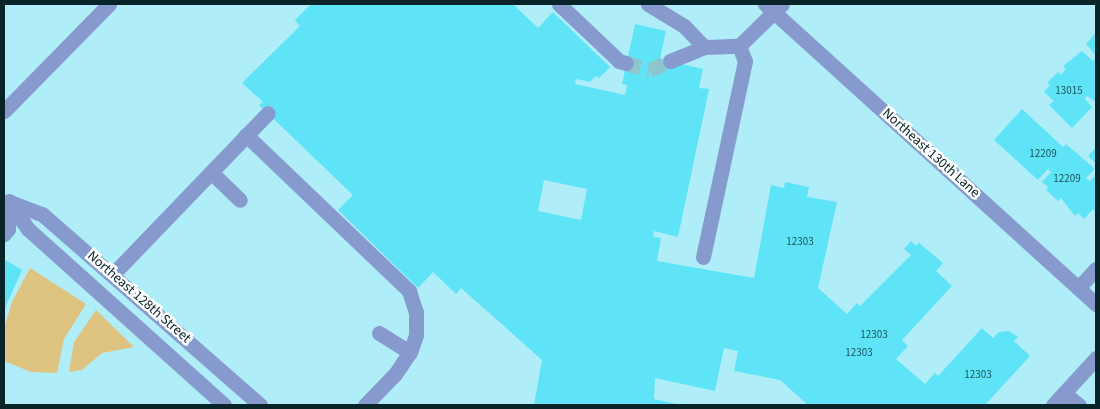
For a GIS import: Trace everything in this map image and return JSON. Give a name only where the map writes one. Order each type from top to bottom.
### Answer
[{"type":"street","points":[[4,111],[109,4]]},
{"type":"street","points":[[559,4],[619,61],[626,63]]},
{"type":"street","points":[[648,4],[684,26],[704,47]]},
{"type":"street","points":[[670,61],[704,47],[739,46],[774,7]]},
{"type":"street","name":"Northeast 130th Lane","points":[[774,7],[1096,304]]},
{"type":"street","points":[[703,257],[745,61],[739,46]]},
{"type":"street","points":[[113,274],[268,113]]},
{"type":"street","points":[[246,135],[409,290],[416,312],[416,335],[410,352],[395,374],[365,405]]},
{"type":"street","points":[[211,172],[240,200]]},
{"type":"street","points":[[4,234],[8,229],[7,199]]},
{"type":"street","name":"Northeast 128th Street","points":[[7,199],[42,214],[113,274],[260,405]]},
{"type":"street","name":"Northeast 128th Street","points":[[7,199],[28,229],[224,405]]},
{"type":"street","points":[[1079,287],[1096,269]]},
{"type":"street","points":[[379,333],[410,352]]},
{"type":"street","points":[[1053,405],[1096,358]]},
{"type":"street","points":[[1064,393],[1078,405]]},
{"type":"shaded area","points":[[30,268],[86,304],[64,339],[57,373],[31,372],[4,361],[4,329],[12,302]]},
{"type":"shaded area","points":[[96,310],[134,347],[102,353],[82,370],[69,372],[74,342]]},
{"type":"building","points":[[311,4],[513,4],[538,28],[553,12],[610,67],[599,78],[596,76],[590,82],[576,79],[575,84],[625,95],[627,85],[622,84],[635,24],[666,31],[660,59],[703,69],[699,88],[709,89],[678,237],[654,231],[653,237],[661,238],[657,261],[754,278],[771,185],[784,188],[785,182],[809,187],[807,197],[837,202],[818,288],[847,314],[857,303],[860,306],[911,255],[904,249],[911,241],[916,246],[919,243],[943,263],[936,271],[952,286],[902,340],[908,346],[896,359],[925,384],[935,373],[938,376],[982,328],[993,338],[999,332],[1009,331],[1018,337],[1014,341],[1030,356],[985,405],[808,405],[780,380],[734,371],[738,351],[724,348],[715,391],[655,378],[654,399],[681,405],[534,405],[542,360],[461,288],[456,294],[433,272],[418,288],[338,210],[353,195],[259,105],[263,102],[242,83],[300,26],[295,20]],"holes":[[[544,180],[587,189],[581,220],[538,211]]]},
{"type":"building","points":[[1096,35],[1096,56],[1086,44]]},
{"type":"building","points":[[1082,51],[1093,61],[1096,57],[1096,102],[1087,96],[1085,99],[1092,107],[1072,128],[1049,105],[1054,101],[1044,92],[1050,85],[1047,83],[1058,72],[1061,75],[1066,69],[1063,66]]},
{"type":"building","points":[[1022,109],[1063,147],[1066,144],[1095,169],[1086,178],[1090,181],[1096,175],[1096,213],[1093,209],[1084,219],[1078,213],[1075,216],[1061,198],[1058,201],[1046,190],[1048,187],[1042,182],[1051,172],[1048,169],[1038,180],[994,140]]},
{"type":"building","points":[[1096,147],[1096,163],[1088,156]]},
{"type":"building","points":[[4,259],[22,270],[4,310]]},
{"type":"tunnel","points":[[626,63],[650,70],[670,61]]}]
